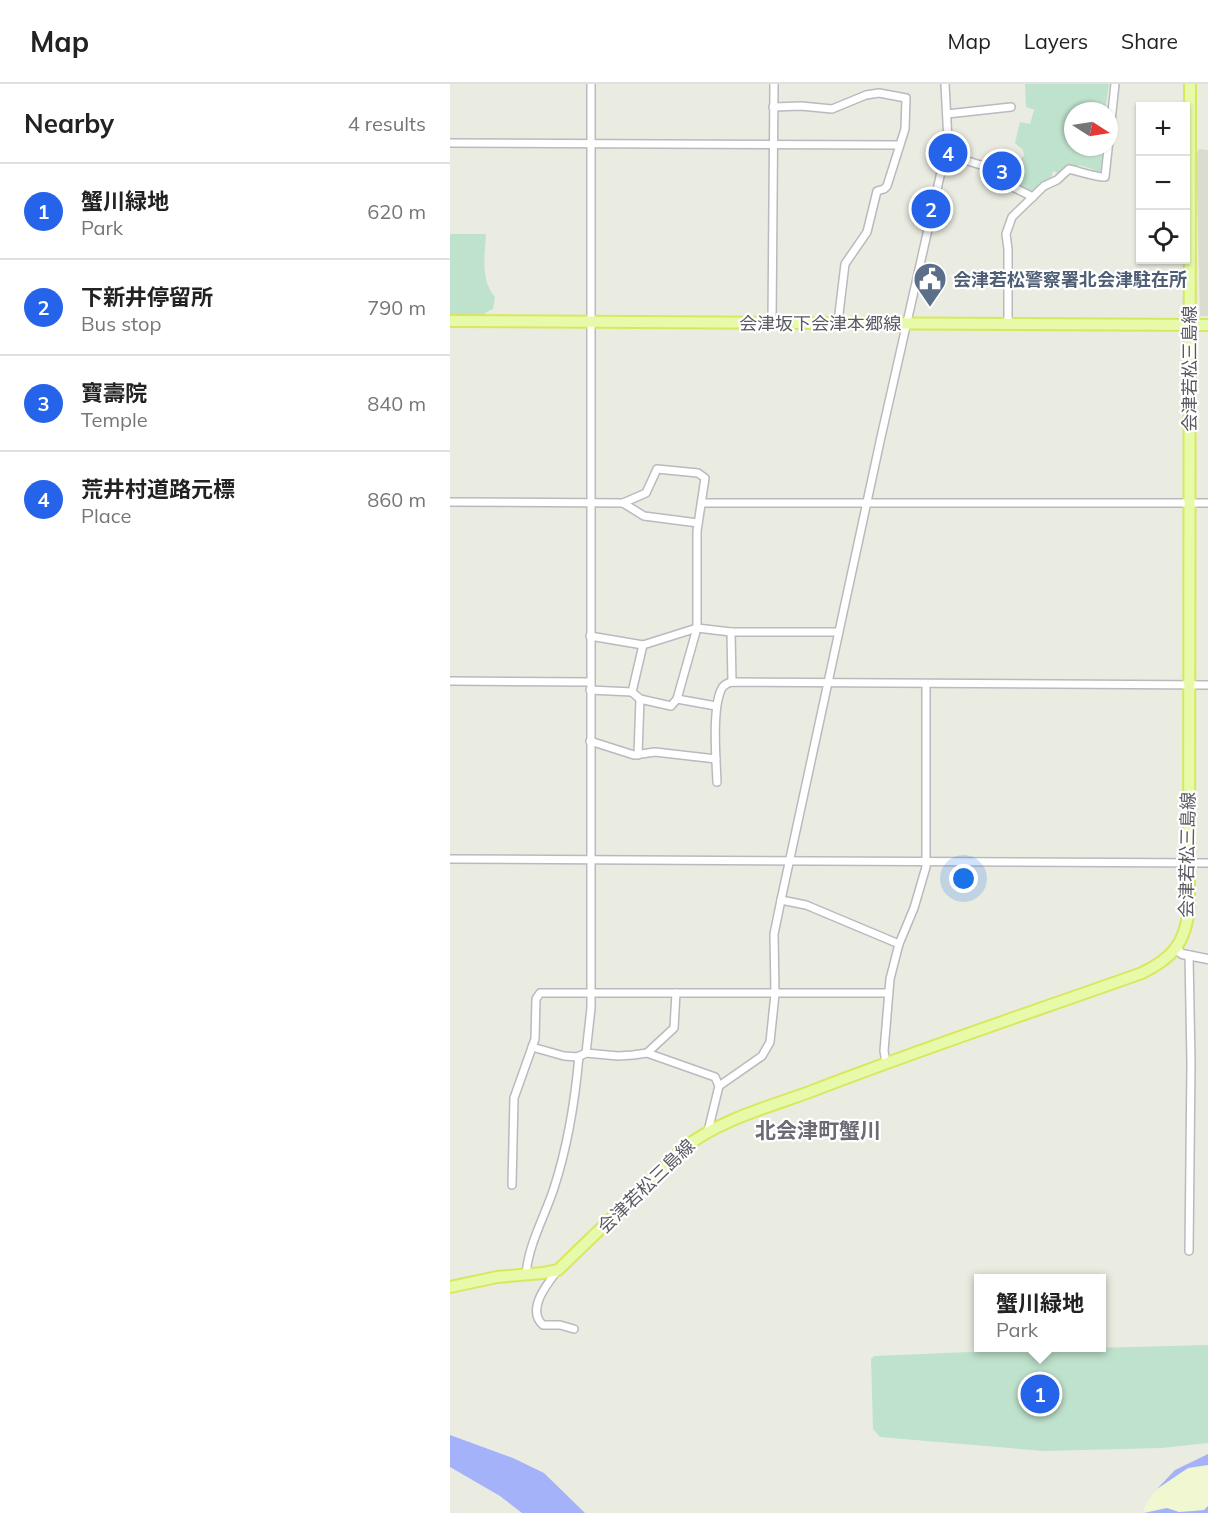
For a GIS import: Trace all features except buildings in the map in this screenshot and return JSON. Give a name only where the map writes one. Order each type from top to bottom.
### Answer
[{"type":"main road","name":"会津若松三島線","points":[[558,1270],[684,1148],[708,1131],[885,1063],[1142,973],[1159,965],[1176,949],[1188,920],[1190,84]]},
{"type":"main road","name":"会津坂下会津本郷線","points":[[450,321],[1208,325]]},
{"type":"main road","points":[[450,1287],[558,1270]]},
{"type":"street","points":[[526,1275],[536,1235],[555,1185],[569,1131],[591,1023],[591,84]]},
{"type":"street","points":[[772,322],[774,84]]},
{"type":"street","points":[[708,1131],[720,1086],[749,1066],[768,1049],[774,994],[774,934],[866,503],[948,141],[945,84]]},
{"type":"street","points":[[1008,323],[1006,234],[1012,217],[1044,186],[1057,180],[1069,169],[1101,178],[1106,177],[1115,84]]},
{"type":"street","points":[[773,107],[832,110],[866,95],[879,93],[906,98],[905,129],[886,186],[876,191],[867,232],[845,264],[838,322]]},
{"type":"street","points":[[947,114],[1011,107]]},
{"type":"street","points":[[450,143],[899,145]]},
{"type":"street","points":[[945,154],[984,166],[996,179],[1033,197]]},
{"type":"street","points":[[450,502],[623,503],[646,493],[657,469],[698,473],[704,476],[698,523],[697,628],[677,699],[671,706],[640,699],[632,692],[590,690]]},
{"type":"street","points":[[623,503],[644,516],[698,523]]},
{"type":"street","points":[[702,503],[1208,503]]},
{"type":"street","points":[[590,636],[643,645],[697,628],[731,632],[838,632]]},
{"type":"street","points":[[731,632],[732,682]]},
{"type":"street","points":[[632,692],[643,645]]},
{"type":"street","points":[[450,681],[590,682]]},
{"type":"street","points":[[717,782],[717,706],[722,688],[732,682],[1208,685]]},
{"type":"street","points":[[885,1063],[890,979],[899,944],[914,908],[926,861],[926,685]]},
{"type":"street","points":[[638,755],[640,699]]},
{"type":"street","points":[[677,699],[717,706]]},
{"type":"street","points":[[590,741],[638,755],[661,753],[716,759]]},
{"type":"street","points":[[450,859],[1208,863]]},
{"type":"street","points":[[781,900],[806,905],[899,944]]},
{"type":"street","points":[[1176,949],[1180,953],[1208,959]]},
{"type":"street","points":[[1189,955],[1191,1063],[1189,1251]]},
{"type":"street","points":[[512,1185],[513,1098],[535,1038],[536,999],[540,993],[888,993]]},
{"type":"street","points":[[646,1053],[674,1028],[676,993]]},
{"type":"street","points":[[532,1047],[556,1055],[618,1056],[646,1053],[715,1077],[720,1086]]},
{"type":"street","points":[[558,1270],[540,1296],[537,1307],[538,1319],[543,1325],[560,1325],[574,1329]]},
{"type":"shaded area","points":[[1025,84],[1109,84],[1106,102],[1064,102],[1064,156],[1107,156],[1105,177],[1094,174],[1095,170],[1079,165],[1078,170],[1061,175],[1053,171],[1051,179],[1041,183],[1032,193],[1007,181],[1015,169],[1016,161],[1024,156],[1023,150],[1015,143],[1020,122],[1030,124],[1034,110],[1038,111],[1026,107]]},
{"type":"shaded area","points":[[1199,149],[1208,150],[1208,316],[1200,316],[1196,154]]},
{"type":"shaded area","points":[[450,234],[486,234],[485,275],[495,297],[493,309],[485,315],[450,315]]},
{"type":"shaded area","points":[[1208,1345],[1208,1443],[1162,1448],[1043,1451],[880,1437],[873,1429],[871,1359],[874,1356],[974,1352],[1106,1352],[1106,1348]]},
{"type":"sand","points":[[1208,1465],[1208,1506],[1204,1510],[1179,1512],[1167,1508],[1143,1511],[1152,1495],[1166,1481],[1183,1471]]},
{"type":"water","points":[[450,1435],[513,1458],[544,1473],[585,1513],[522,1513],[500,1496],[450,1467]]},
{"type":"water","points":[[1208,1454],[1208,1465],[1188,1468],[1157,1489],[1175,1470]]},
{"type":"water","points":[[1208,1506],[1208,1513],[1144,1513],[1167,1508],[1179,1512],[1204,1510]]},
{"type":"waterway","points":[[947,163],[948,157]]},
{"type":"waterway","points":[[944,175],[946,165]]},
{"type":"place","name":"荒井村道路元標","points":[[948,153]]},
{"type":"place","name":"寶壽院","points":[[1002,171]]},
{"type":"place","name":"下新井停留所","points":[[931,209]]},
{"type":"place","name":"会津若松警察署北会津駐在所","points":[[930,308]]},
{"type":"place","name":"蟹川緑地","points":[[1040,1394]]},
{"type":"district","name":"北会津町蟹川","points":[[818,1130]]}]
